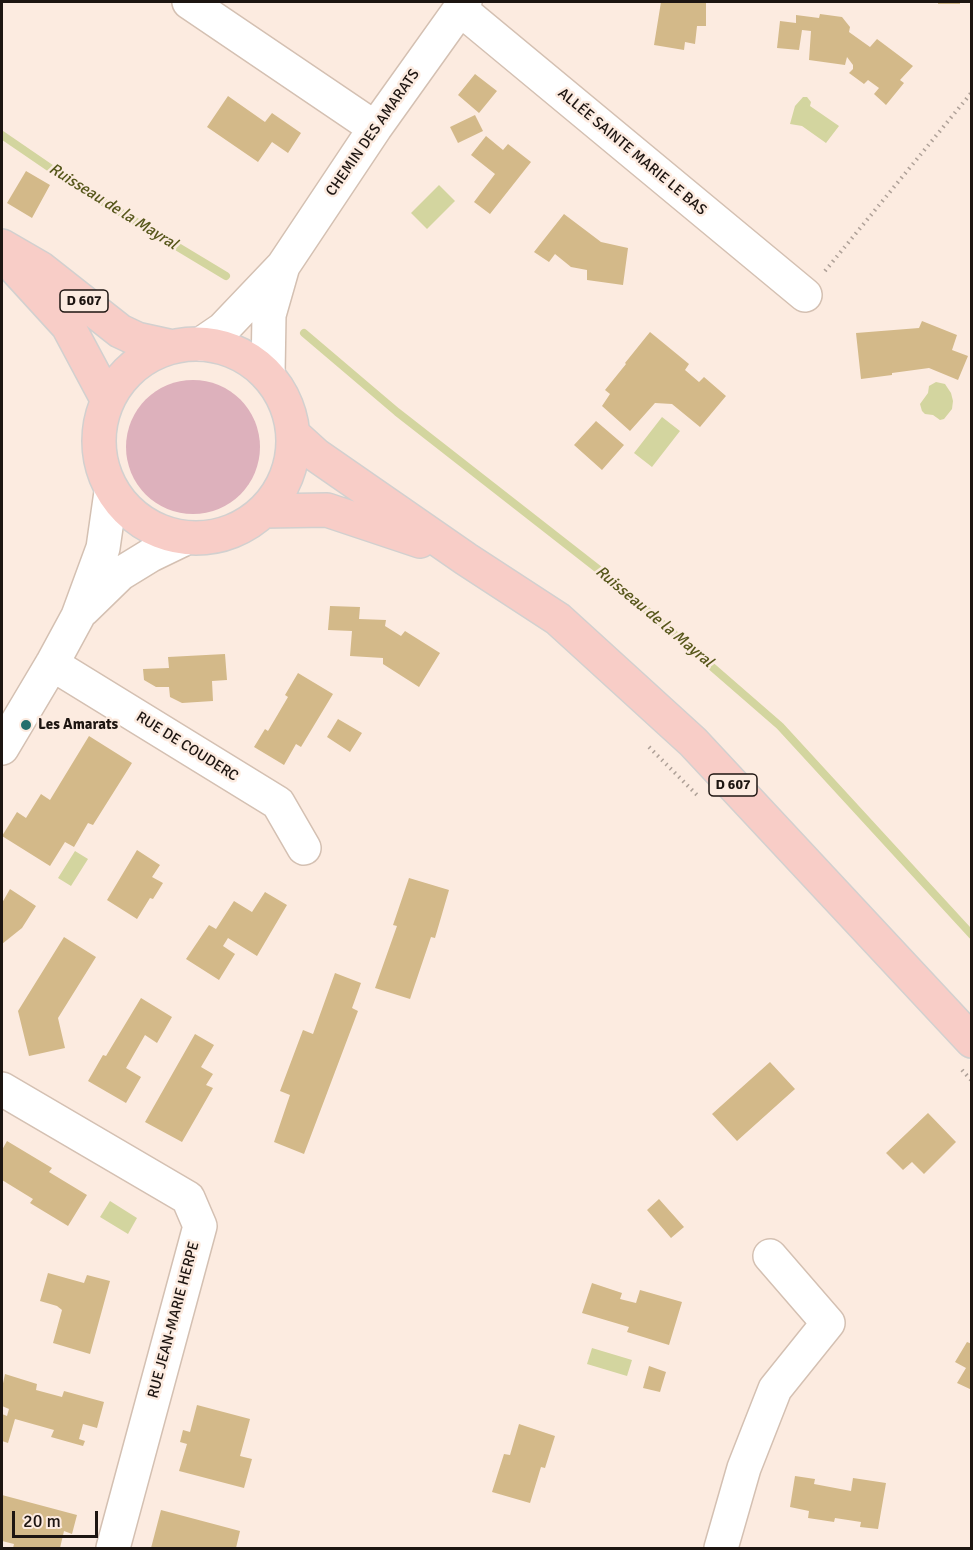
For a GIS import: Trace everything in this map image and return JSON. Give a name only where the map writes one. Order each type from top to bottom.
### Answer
[{"type":"main road","name":"D 607","points":[[2,246],[40,268],[120,331],[137,339],[185,345]]},
{"type":"main road","name":"D 607","points":[[2,256],[24,276],[68,326],[107,399]]},
{"type":"main road","points":[[185,345],[241,353],[268,374],[288,404],[294,435],[287,478],[265,510],[243,527],[206,538],[182,540],[144,524],[111,492],[101,464],[99,424],[107,399],[134,365],[185,345]]},
{"type":"main road","name":"D 607","points":[[294,435],[316,455],[466,559],[558,619],[693,742],[972,1041]]},
{"type":"main road","name":"D 607","points":[[265,510],[327,510],[466,559]]},
{"type":"street","points":[[189,2],[375,128]]},
{"type":"street","name":"CHEMIN DES AMARATS","points":[[185,345],[223,329],[283,266],[375,128],[462,5]]},
{"type":"street","name":"ALLÉE SAINTE MARIE LE BAS","points":[[462,5],[805,295]]},
{"type":"street","name":"CHEMIN DES AMARATS","points":[[268,374],[269,315],[283,266]]},
{"type":"street","points":[[2,748],[78,616],[103,548],[111,492]]},
{"type":"street","points":[[78,616],[120,574],[182,540]]},
{"type":"street","name":"RUE DE COUDERC","points":[[52,664],[278,803],[304,849]]},
{"type":"street","name":"RUE JEAN-MARIE HERPE","points":[[2,1089],[188,1198],[200,1226],[112,1548]]},
{"type":"street","points":[[720,1548],[744,1468],[775,1389],[828,1323],[770,1256]]},
{"type":"path","points":[[805,295],[972,92]]},
{"type":"shaded area","points":[[803,97],[807,97],[811,102],[810,106],[839,126],[826,143],[802,126],[790,124],[795,106]]},
{"type":"shaded area","points":[[439,185],[455,201],[427,229],[411,213]]},
{"type":"shaded area","points":[[193,380],[219,385],[240,400],[255,421],[260,447],[255,473],[240,494],[219,509],[193,514],[167,509],[146,494],[131,473],[126,447],[131,421],[146,400],[167,385]]},
{"type":"shaded area","points":[[936,382],[945,384],[953,401],[952,409],[944,419],[940,420],[933,415],[925,414],[920,404],[928,393],[929,386]]},
{"type":"shaded area","points":[[662,417],[680,431],[652,467],[634,453]]},
{"type":"shaded area","points":[[75,851],[88,859],[71,886],[58,878]]},
{"type":"shaded area","points":[[110,1201],[137,1218],[128,1234],[100,1217]]},
{"type":"shaded area","points":[[592,1348],[632,1360],[627,1376],[587,1364]]},
{"type":"building","points":[[661,2],[706,2],[706,26],[697,26],[695,44],[685,42],[684,50],[654,45]]},
{"type":"building","points":[[938,2],[960,2],[960,4],[938,4]]},
{"type":"building","points":[[820,14],[842,17],[850,27],[849,32],[870,47],[877,39],[913,66],[900,80],[904,83],[886,105],[874,94],[879,88],[868,80],[864,84],[849,73],[853,65],[847,57],[845,65],[809,60],[811,31],[802,30],[799,50],[777,48],[780,21],[796,23],[796,15],[819,18]]},
{"type":"building","points":[[475,74],[497,91],[479,113],[458,95]]},
{"type":"building","points":[[228,96],[265,122],[272,113],[301,133],[288,153],[272,142],[258,162],[207,127]]},
{"type":"building","points":[[475,115],[483,131],[458,143],[450,127]]},
{"type":"building","points":[[486,136],[503,150],[508,144],[531,162],[490,214],[474,202],[495,174],[471,155]]},
{"type":"building","points":[[26,171],[50,185],[32,218],[7,203]]},
{"type":"building","points":[[564,214],[601,242],[628,248],[623,285],[587,280],[587,270],[571,267],[555,254],[549,262],[534,252]]},
{"type":"building","points":[[922,321],[957,335],[952,350],[968,356],[958,380],[929,368],[861,379],[856,333],[919,328]]},
{"type":"building","points":[[650,332],[689,364],[685,370],[699,382],[704,377],[726,396],[700,427],[672,404],[655,403],[630,431],[602,406],[610,394],[605,390]]},
{"type":"building","points":[[596,421],[624,445],[602,470],[574,445]]},
{"type":"building","points":[[330,606],[360,607],[359,619],[386,620],[385,626],[401,636],[405,631],[440,653],[419,687],[383,664],[383,658],[350,656],[352,631],[328,630]]},
{"type":"building","points":[[225,654],[227,680],[212,681],[213,701],[182,703],[170,697],[169,687],[156,687],[144,680],[143,669],[169,668],[168,657]]},
{"type":"building","points":[[298,673],[333,694],[301,747],[296,744],[284,765],[254,747],[265,729],[268,731],[288,697],[285,695]]},
{"type":"building","points":[[338,719],[362,733],[350,752],[327,737]]},
{"type":"building","points":[[89,736],[132,763],[93,825],[88,823],[74,847],[65,842],[50,866],[2,836],[17,812],[26,818],[41,794],[50,800]]},
{"type":"building","points":[[137,850],[160,865],[152,877],[163,883],[137,919],[107,900]]},
{"type":"building","points":[[409,878],[449,890],[435,938],[431,937],[410,999],[375,988],[397,926],[393,925]]},
{"type":"building","points":[[10,889],[36,906],[22,928],[2,944],[2,903]]},
{"type":"building","points":[[265,892],[287,905],[257,956],[228,938],[223,946],[235,954],[219,980],[186,959],[209,925],[216,929],[234,901],[252,912]]},
{"type":"building","points":[[64,937],[96,957],[58,1018],[65,1048],[29,1056],[18,1011]]},
{"type":"building","points":[[335,973],[361,983],[352,1008],[358,1011],[304,1154],[274,1142],[290,1095],[280,1091],[303,1030],[313,1034]]},
{"type":"building","points":[[141,998],[172,1017],[157,1043],[145,1035],[126,1068],[141,1077],[126,1103],[88,1081]]},
{"type":"building","points":[[195,1034],[214,1045],[201,1067],[213,1074],[206,1085],[213,1088],[182,1142],[145,1122]]},
{"type":"building","points":[[770,1062],[795,1089],[737,1141],[712,1114]]},
{"type":"building","points":[[928,1113],[956,1142],[924,1174],[912,1162],[903,1170],[886,1153]]},
{"type":"building","points":[[7,1141],[52,1168],[49,1172],[87,1195],[68,1226],[30,1203],[33,1199],[2,1180],[2,1150]]},
{"type":"building","points":[[659,1199],[684,1227],[671,1238],[647,1210]]},
{"type":"building","points":[[48,1273],[84,1283],[87,1275],[110,1281],[90,1354],[53,1343],[62,1310],[57,1306],[40,1301]]},
{"type":"building","points":[[592,1283],[622,1293],[620,1299],[636,1303],[640,1290],[682,1302],[669,1345],[627,1332],[629,1327],[582,1313]]},
{"type":"building","points":[[967,1342],[972,1344],[972,1390],[957,1383],[966,1368],[955,1362]]},
{"type":"building","points":[[649,1366],[666,1372],[660,1392],[643,1388]]},
{"type":"building","points":[[5,1374],[37,1384],[36,1390],[62,1397],[64,1391],[104,1402],[97,1428],[83,1424],[79,1439],[85,1441],[83,1446],[51,1437],[54,1430],[15,1419],[8,1443],[2,1441],[2,1414],[7,1416],[9,1409],[2,1406]]},
{"type":"building","points":[[197,1405],[250,1419],[240,1456],[252,1459],[244,1488],[179,1471],[187,1444],[180,1442],[183,1430],[190,1432]]},
{"type":"building","points":[[519,1424],[555,1436],[545,1468],[541,1467],[530,1503],[492,1492],[504,1454],[510,1455]]},
{"type":"building","points":[[795,1476],[815,1479],[814,1484],[851,1491],[853,1478],[886,1483],[878,1529],[860,1527],[861,1522],[835,1518],[834,1522],[808,1518],[809,1511],[790,1507]]},
{"type":"building","points":[[2,1495],[77,1515],[72,1534],[64,1531],[60,1548],[13,1548],[14,1544],[2,1541]]},
{"type":"building","points":[[161,1510],[240,1531],[236,1548],[151,1548]]},
{"type":"waterway","name":"Ruisseau de la Mayral","points":[[2,135],[75,185],[226,276]]},
{"type":"waterway","name":"Ruisseau de la Mayral","points":[[304,333],[397,412],[612,580],[780,726],[972,935]]},
{"type":"place","name":"Les Amarats","points":[[26,725]]}]
